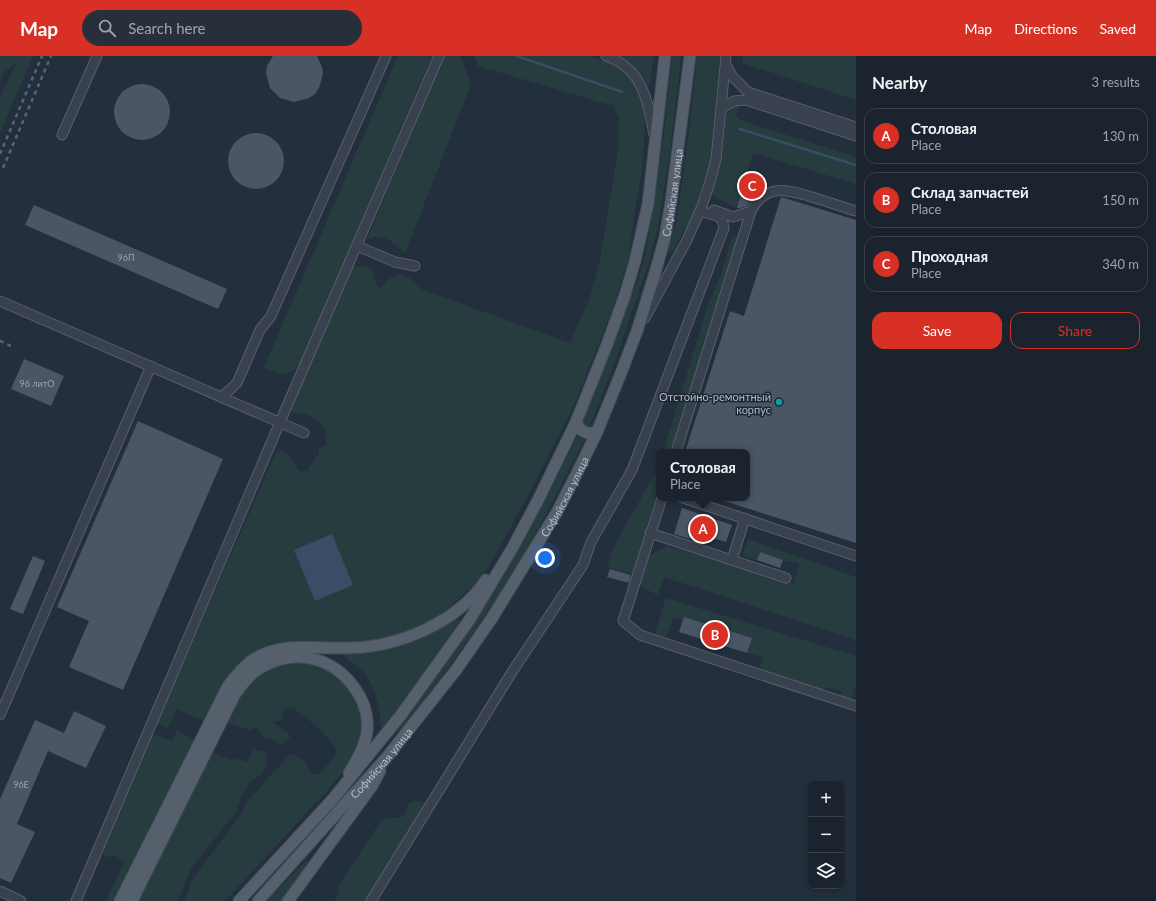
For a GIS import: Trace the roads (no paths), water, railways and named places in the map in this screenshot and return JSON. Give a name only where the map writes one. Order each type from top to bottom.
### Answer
[{"type":"main road","name":"Софийская улица","points":[[239,901],[333,799],[401,715],[454,643],[487,592],[513,547],[576,422],[625,295],[635,262],[648,204],[665,56]]},
{"type":"main road","name":"Софийская улица","points":[[258,901],[387,758],[456,670],[492,618],[556,512],[597,432],[637,331],[665,237],[690,56]]},
{"type":"main road","points":[[576,422],[582,431],[586,433],[597,432]]},
{"type":"main road","points":[[120,901],[228,686],[240,671],[251,661],[263,655],[287,648],[354,648],[393,642],[407,637],[439,622],[468,602],[513,547]]},
{"type":"main road","points":[[132,901],[234,694],[251,674],[259,668],[283,659],[296,657],[323,662],[342,672],[360,695],[367,717],[366,737],[352,767],[333,799]]},
{"type":"main road","points":[[288,901],[372,786],[387,758]]},
{"type":"street","points":[[62,134],[97,56]]},
{"type":"street","points":[[222,397],[237,383],[260,330],[271,316],[386,56]]},
{"type":"street","points":[[76,901],[280,422],[439,56]]},
{"type":"street","points":[[606,56],[614,59],[631,72],[642,88],[650,111],[656,144]]},
{"type":"street","points":[[637,331],[677,259],[701,208],[710,182],[716,159],[726,61]]},
{"type":"street","points":[[726,61],[732,76],[748,92],[856,127]]},
{"type":"street","points":[[721,108],[734,101],[746,100],[856,136]]},
{"type":"street","points":[[677,449],[751,211],[760,198],[772,191],[781,189],[856,211]]},
{"type":"street","points":[[701,208],[733,217],[751,211]]},
{"type":"street","points":[[371,901],[512,672],[583,565],[591,542],[632,470],[724,228],[724,222],[720,217],[701,208]]},
{"type":"street","points":[[357,246],[395,262],[415,266]]},
{"type":"street","points":[[0,301],[304,433]]},
{"type":"street","points":[[0,715],[151,366]]},
{"type":"street","points":[[661,501],[623,621],[640,635],[856,706]]},
{"type":"street","points":[[691,501],[856,556]]},
{"type":"street","points":[[732,560],[745,518]]},
{"type":"street","points":[[650,534],[786,578]]},
{"type":"street","points":[[0,891],[21,901]]},
{"type":"water","points":[[332,534],[353,585],[315,601],[294,550]]},
{"type":"waterway","points":[[517,56],[622,92]]},
{"type":"waterway","points":[[740,129],[856,165]]},
{"type":"railway","points":[[0,154],[42,56]]},
{"type":"railway","points":[[3,168],[51,56]]},
{"type":"railway","points":[[0,341],[11,346]]},
{"type":"place","name":"Проходная","points":[[752,186]]},
{"type":"place","name":"Отстойно-ремонтный корпус","points":[[779,402]]},
{"type":"place","name":"Столовая","points":[[703,529]]},
{"type":"place","name":"Склад запчастей","points":[[715,635]]}]
